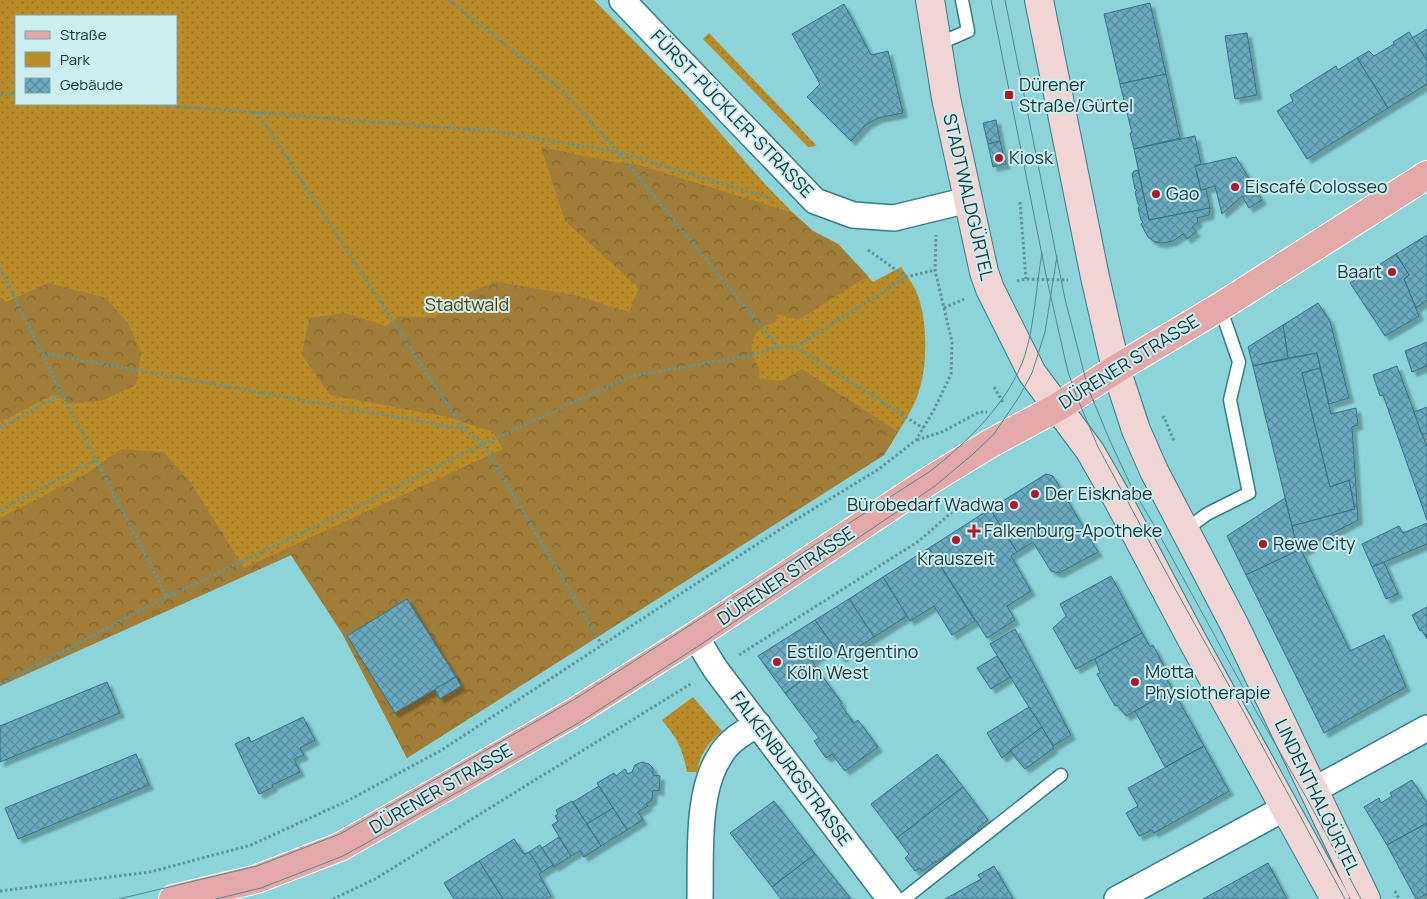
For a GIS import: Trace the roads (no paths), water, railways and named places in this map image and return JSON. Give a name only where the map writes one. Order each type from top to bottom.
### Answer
[{"type":"main road","name":"STADTWALDGÜRTEL","points":[[930,0],[946,98],[984,272],[990,289],[1032,373],[1058,406]]},
{"type":"main road","points":[[1039,0],[1095,277],[1116,369]]},
{"type":"main road","name":"DÜRENER STRASSE","points":[[173,899],[257,879],[340,847],[575,712],[695,636],[932,478],[1058,406],[1220,307],[1427,176]]},
{"type":"main road","name":"LINDENTHALGÜRTEL","points":[[1116,369],[1144,451],[1236,628],[1366,899]]},
{"type":"main road","name":"LINDENTHALGÜRTEL","points":[[1058,406],[1090,451],[1118,500],[1192,640],[1335,899]]},
{"type":"street","name":"FÜRST-PÜCKLER-STRASSE","points":[[622,0],[815,201],[853,215],[894,218],[968,200]]},
{"type":"street","name":"FALKENBURGSTRASSE","points":[[695,636],[716,670],[890,899]]},
{"type":"street","points":[[700,899],[703,811],[708,783],[720,755],[739,735],[758,724]]},
{"type":"street","points":[[1314,790],[1427,728]]},
{"type":"street","points":[[1117,899],[1285,808]]},
{"type":"lane","points":[[938,44],[968,31],[962,0]]},
{"type":"lane","points":[[1184,530],[1207,514],[1248,493],[1230,400],[1238,362],[1220,307]]},
{"type":"lane","points":[[904,899],[1061,775]]},
{"type":"tram line","points":[[991,0],[1047,280],[1068,372],[1076,395],[1098,447],[1345,899]]},
{"type":"tram line","points":[[1005,0],[1065,299],[1088,388],[1133,490],[1306,797],[1361,899]]},
{"type":"tram line","points":[[119,899],[257,866],[340,834],[575,699],[929,472],[958,448],[986,420],[1009,389],[1018,372],[1025,355],[1031,330],[1042,253]]},
{"type":"tram line","points":[[216,899],[261,888],[343,856],[580,722],[700,645],[935,486],[994,434],[1019,397],[1032,373],[1045,332],[1057,256]]},
{"type":"place","name":"Dürener Straße/Gürtel","points":[[1009,95]]},
{"type":"place","name":"Kiosk","points":[[999,158]]},
{"type":"place","name":"Eiscafé Colosseo","points":[[1235,187]]},
{"type":"place","name":"Gao","points":[[1156,194]]},
{"type":"place","name":"Baart","points":[[1392,272]]},
{"type":"place","name":"Der Eisknabe","points":[[1035,494]]},
{"type":"place","name":"Bürobedarf Wadwa","points":[[1014,505]]},
{"type":"place","name":"Falkenburg-Apotheke","points":[[974,531]]},
{"type":"place","name":"Krauszeit","points":[[956,540]]},
{"type":"place","name":"Rewe City","points":[[1263,544]]},
{"type":"place","name":"Estilo Argentino Köln West","points":[[777,662]]},
{"type":"place","name":"Motta Physiotherapie","points":[[1135,682]]},
{"type":"park label","name":"Stadtwald","points":[[467,305]]}]
